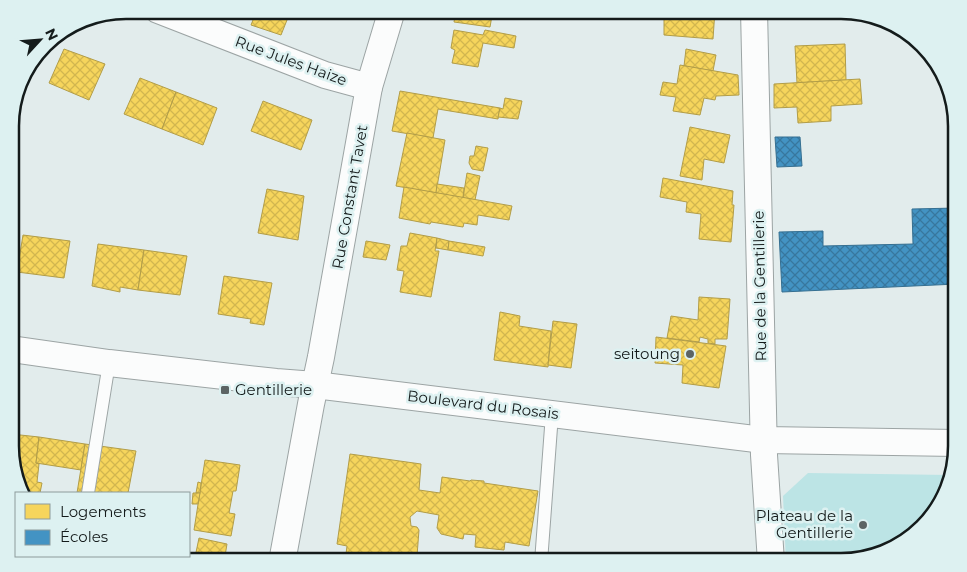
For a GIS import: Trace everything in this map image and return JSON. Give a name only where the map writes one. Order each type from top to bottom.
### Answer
[{"type":"street","name":"Rue Jules Haize","points":[[181,19],[325,75],[369,87]]},
{"type":"street","name":"Rue Constant Tavet","points":[[284,553],[369,87],[389,19]]},
{"type":"street","name":"Rue de la Gentillerie","points":[[754,19],[764,455],[770,553]]},
{"type":"street","name":"Boulevard du Rosais","points":[[19,350],[108,363],[315,385],[764,440],[948,443]]},
{"type":"lane","points":[[88,492],[108,363]]},
{"type":"lane","points":[[542,553],[552,414]]},
{"type":"shaded area","name":"Plateau de la Gentillerie","points":[[808,473],[944,475],[934,500],[917,522],[906,531],[895,539],[876,548],[848,553],[786,553],[783,496]]},
{"type":"building: Logements","points":[[253,19],[287,19],[281,35],[251,25]]},
{"type":"building: Logements","points":[[454,19],[491,19],[490,27],[454,22]]},
{"type":"building: Logements","points":[[664,19],[714,19],[713,39],[664,35]]},
{"type":"building: Logements","points":[[454,30],[483,35],[485,30],[516,36],[514,48],[483,43],[478,67],[452,63],[455,50],[451,48]]},
{"type":"building: Logements","points":[[845,44],[846,80],[797,83],[795,46]]},
{"type":"building: Logements","points":[[65,49],[105,64],[89,100],[49,83],[57,65],[65,65]]},
{"type":"building: Logements","points":[[686,49],[716,55],[713,71],[684,66]]},
{"type":"building: Logements","points":[[680,65],[738,75],[739,95],[716,96],[715,100],[704,98],[700,115],[673,111],[676,97],[660,95],[663,82],[677,84]]},
{"type":"building: Logements","points":[[140,78],[176,92],[162,129],[124,114]]},
{"type":"building: Logements","points":[[860,79],[862,104],[831,106],[831,121],[798,123],[797,107],[774,108],[774,84]]},
{"type":"building: Logements","points":[[400,91],[500,108],[498,119],[438,109],[433,138],[392,131]]},
{"type":"building: Logements","points":[[176,92],[217,108],[203,145],[162,129]]},
{"type":"building: Logements","points":[[505,98],[522,101],[518,119],[498,117],[500,108],[503,109]]},
{"type":"building: Logements","points":[[263,101],[312,120],[301,150],[251,131]]},
{"type":"building: Logements","points":[[690,127],[730,135],[724,163],[704,159],[702,180],[680,176]]},
{"type":"building: Logements","points":[[407,133],[445,140],[436,193],[396,186]]},
{"type":"building: Logements","points":[[476,146],[488,148],[483,171],[472,169],[469,163],[470,156],[474,156]]},
{"type":"building: Logements","points":[[467,173],[480,176],[475,200],[463,198]]},
{"type":"building: Logements","points":[[663,178],[733,191],[732,205],[734,205],[731,242],[699,239],[701,214],[686,212],[687,202],[660,197]]},
{"type":"building: Logements","points":[[437,184],[464,188],[463,198],[436,193]]},
{"type":"building: Logements","points":[[404,187],[512,206],[509,220],[478,215],[477,225],[464,223],[463,227],[431,222],[430,224],[399,218]]},
{"type":"building: Logements","points":[[267,189],[304,196],[298,240],[258,233]]},
{"type":"building: Logements","points":[[410,233],[437,238],[435,251],[439,251],[431,297],[400,292],[404,271],[397,270],[401,246],[407,246]]},
{"type":"building: Logements","points":[[23,235],[70,241],[64,278],[19,272]]},
{"type":"building: Logements","points":[[437,238],[449,241],[448,250],[436,248]]},
{"type":"building: Logements","points":[[366,241],[390,245],[386,260],[363,257]]},
{"type":"building: Logements","points":[[449,241],[485,247],[483,256],[448,250]]},
{"type":"building: Logements","points":[[98,244],[144,250],[138,290],[120,287],[120,292],[92,286]]},
{"type":"building: Logements","points":[[144,250],[187,256],[180,295],[138,290]]},
{"type":"building: Logements","points":[[224,276],[272,283],[264,325],[250,323],[251,319],[218,314]]},
{"type":"building: Logements","points":[[699,297],[730,299],[727,339],[715,339],[715,344],[708,343],[708,339],[700,337],[699,342],[667,338],[671,316],[698,320]]},
{"type":"building: Logements","points":[[500,312],[520,316],[519,326],[551,331],[548,367],[494,360]]},
{"type":"building: Logements","points":[[553,321],[577,324],[571,368],[548,365]]},
{"type":"building: Logements","name":"seitoung","points":[[656,337],[726,346],[719,388],[682,383],[683,365],[655,363]]},
{"type":"building: Logements","points":[[19,435],[39,437],[36,463],[39,464],[37,482],[42,483],[40,492],[29,492],[21,467]]},
{"type":"building: Logements","points":[[39,437],[85,444],[81,470],[36,463]]},
{"type":"building: Logements","points":[[85,444],[136,451],[128,492],[77,492]]},
{"type":"building: Logements","points":[[350,454],[421,464],[419,490],[440,493],[442,477],[484,481],[484,483],[538,491],[529,546],[505,542],[504,550],[475,547],[476,535],[464,534],[463,539],[441,534],[437,528],[439,515],[417,511],[410,517],[411,526],[417,527],[419,530],[417,553],[346,553],[347,546],[337,544]]},
{"type":"building: Logements","points":[[205,460],[240,465],[236,491],[233,491],[229,513],[235,514],[231,536],[194,530]]},
{"type":"building: Logements","points":[[198,482],[201,483],[200,493],[196,493]]},
{"type":"building: Logements","points":[[193,493],[200,493],[198,504],[192,504]]},
{"type":"building: Logements","points":[[199,538],[227,544],[226,553],[196,553]]},
{"type":"building: Écoles","points":[[775,137],[800,137],[802,166],[777,167]]},
{"type":"building: Écoles","points":[[948,208],[948,284],[782,292],[779,232],[823,231],[823,246],[913,244],[912,209]]},
{"type":"place","name":"seitoung","points":[[690,354]]},
{"type":"place","name":"Gentillerie","points":[[225,390]]},
{"type":"place","name":"Plateau de la Gentillerie","points":[[863,525]]}]
